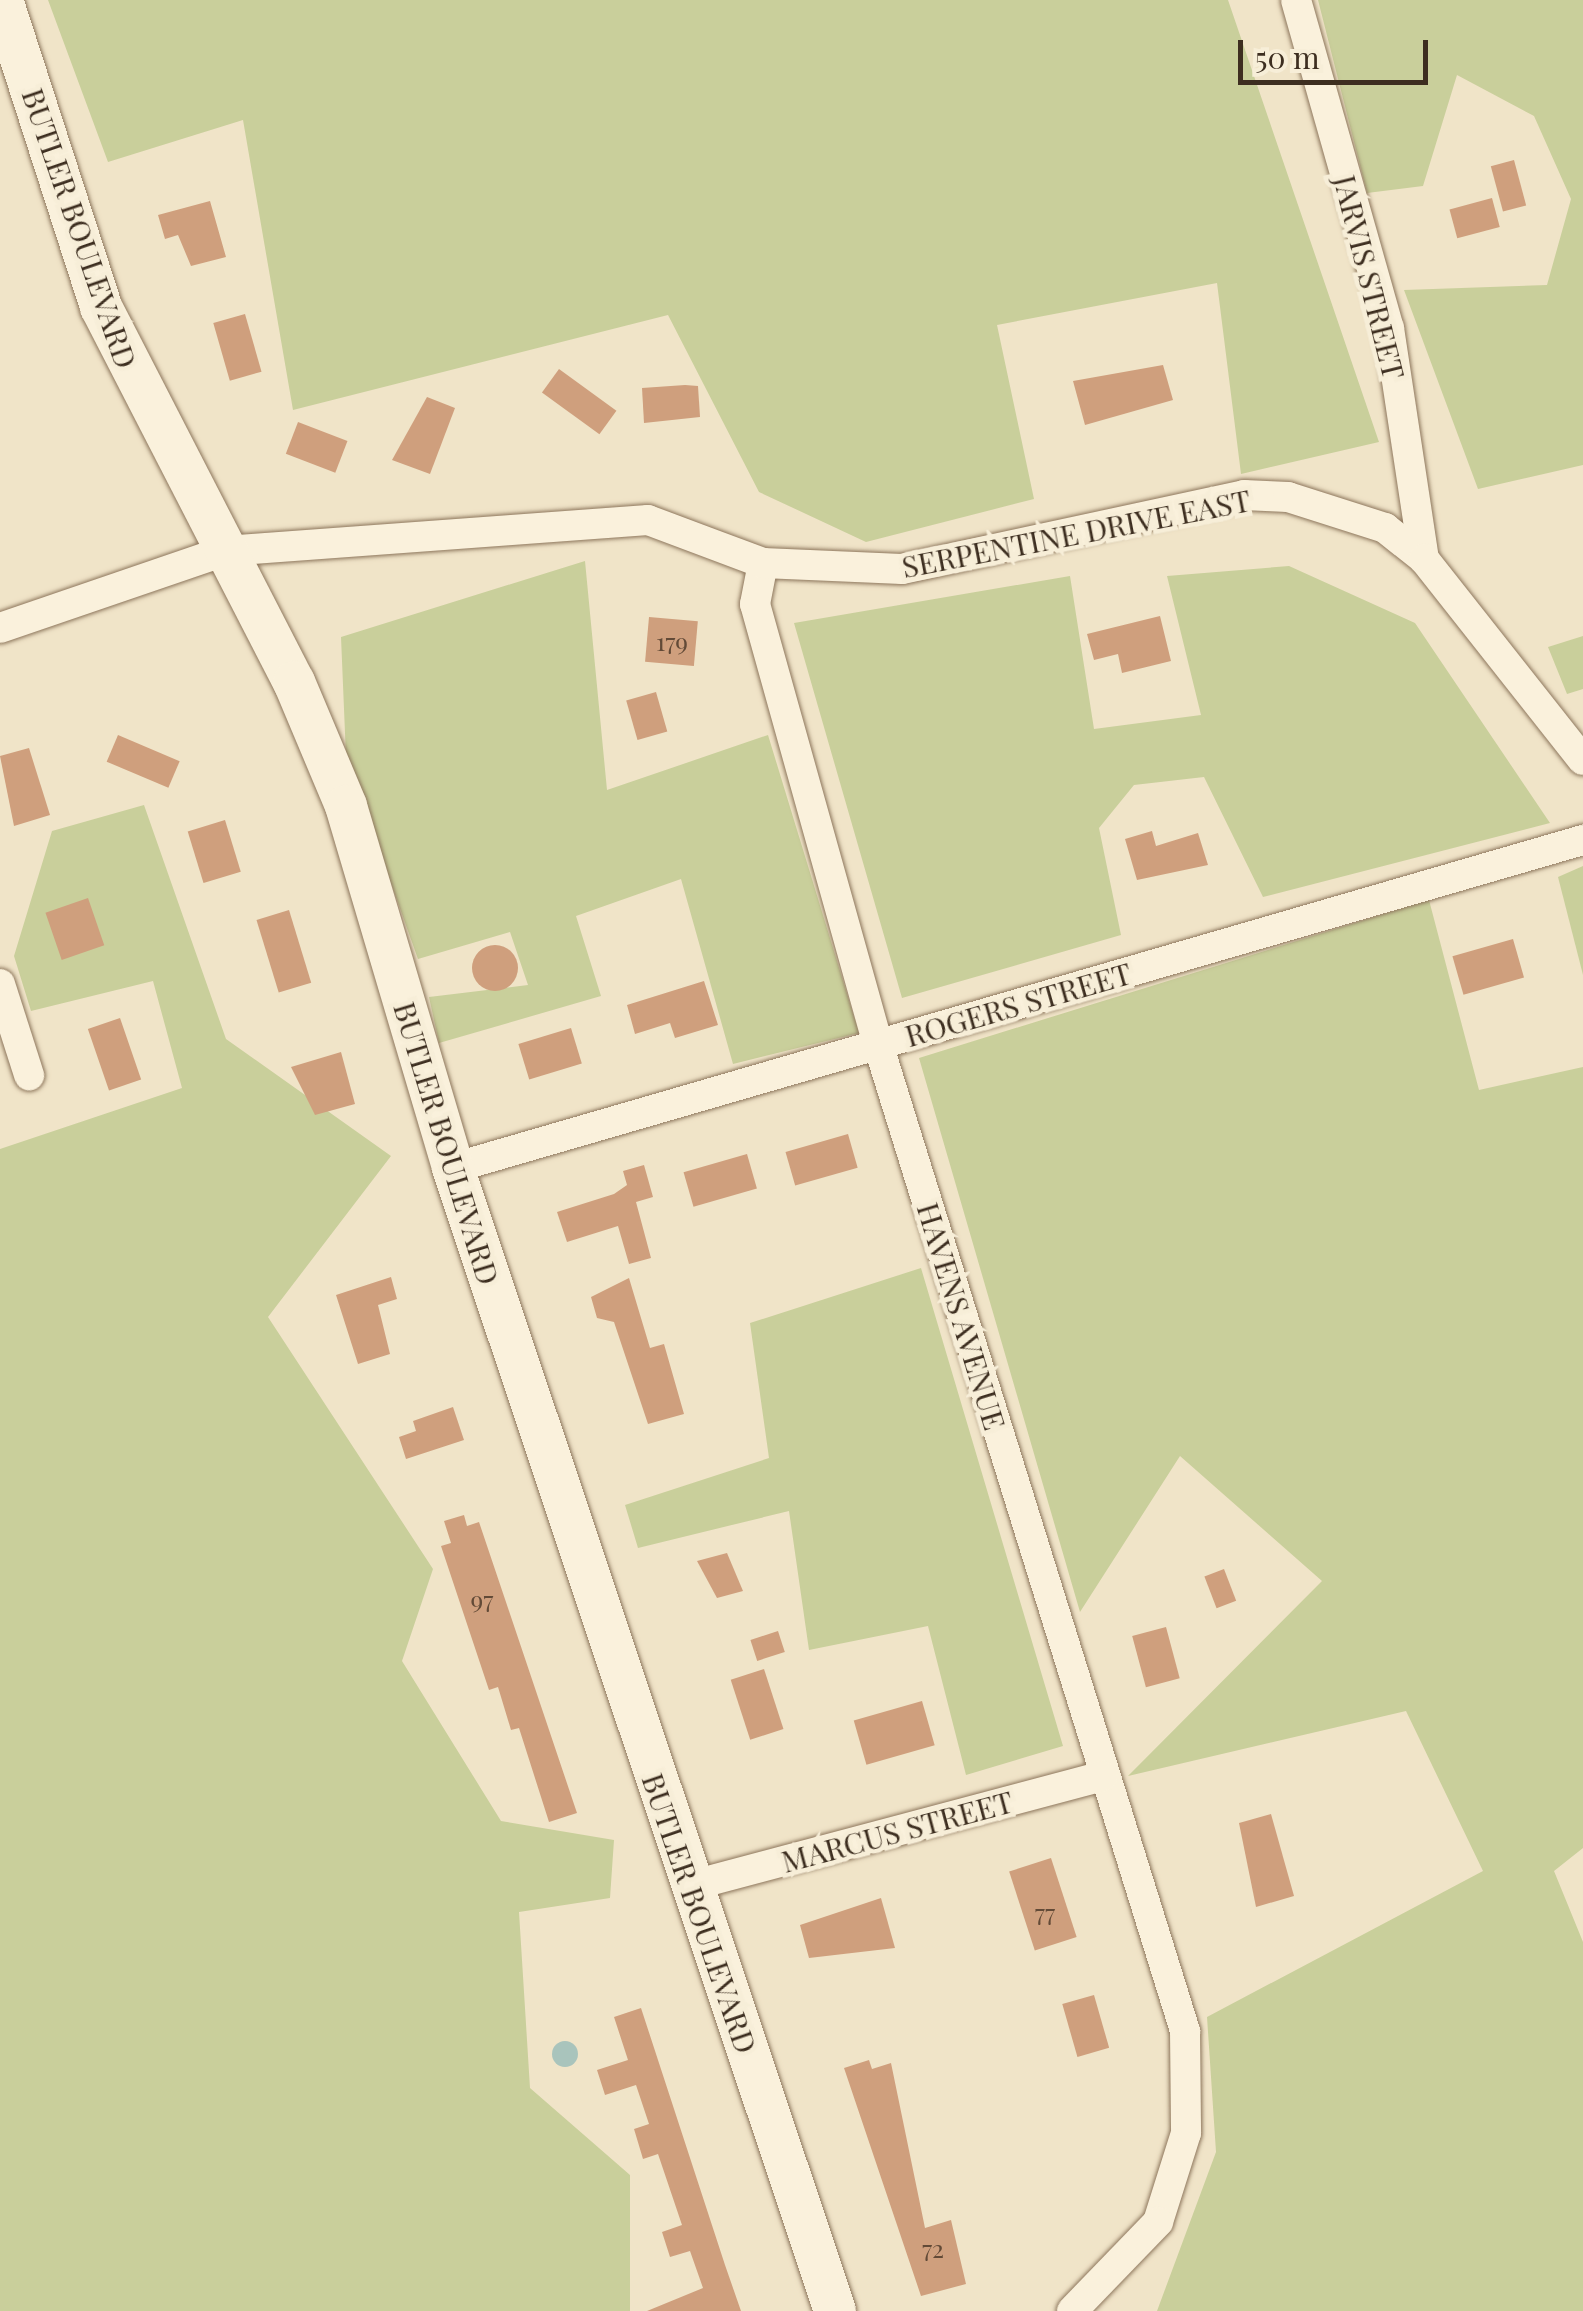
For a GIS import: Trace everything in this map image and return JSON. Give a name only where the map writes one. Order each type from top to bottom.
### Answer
[{"type":"street","name":"BUTLER BOULEVARD","points":[[2,0],[101,307],[225,550],[346,806],[453,1168],[690,1886],[836,2311]]},
{"type":"street","name":"JARVIS STREET","points":[[1296,0],[1388,328],[1424,559]]},
{"type":"street","name":"SERPENTINE DRIVE EAST","points":[[0,628],[225,550],[648,520],[763,562],[902,569],[1244,495],[1339,508],[1424,559],[1583,760]]},
{"type":"street","name":"HAVENS AVENUE","points":[[763,562],[755,604],[878,1044],[1190,2066],[1186,2133],[1158,2222],[1072,2311]]},
{"type":"street","name":"ROGERS STREET","points":[[453,1168],[1583,840]]},
{"type":"street","points":[[0,984],[29,1075]]},
{"type":"street","name":"MARCUS STREET","points":[[690,1886],[1103,1776]]},
{"type":"green space","points":[[48,0],[1228,0],[1379,442],[1241,474],[1217,283],[997,325],[1034,499],[866,542],[759,492],[668,315],[293,410],[243,120],[108,162]]},
{"type":"green space","points":[[1318,0],[1583,0],[1583,465],[1478,489],[1404,290],[1547,285],[1571,199],[1534,116],[1457,75],[1423,186],[1367,193]]},
{"type":"green space","points":[[585,561],[607,790],[768,735],[859,1033],[733,1064],[681,879],[576,916],[601,996],[439,1043],[429,997],[528,985],[510,932],[418,959],[346,757],[341,637]]},
{"type":"green space","points":[[1289,566],[1415,623],[1550,823],[1263,897],[1204,777],[1134,785],[1099,828],[1121,935],[902,998],[794,623],[1070,576],[1094,729],[1201,715],[1167,576]]},
{"type":"green space","points":[[1583,636],[1583,689],[1567,694],[1548,647]]},
{"type":"green space","points":[[144,805],[226,1039],[391,1156],[268,1317],[433,1569],[402,1661],[501,1821],[614,1840],[610,1898],[519,1912],[530,2088],[630,2175],[630,2311],[0,2311],[0,1149],[182,1088],[153,981],[31,1011],[14,956],[52,831]]},
{"type":"green space","points":[[1583,866],[1583,975],[1558,877]]},
{"type":"green space","points":[[1429,900],[1479,1090],[1583,1067],[1583,1848],[1554,1871],[1583,1942],[1583,2311],[1157,2311],[1216,2152],[1207,2017],[1483,1871],[1406,1711],[1128,1776],[1322,1581],[1180,1456],[1080,1612],[919,1058]]},
{"type":"green space","points":[[921,1268],[1063,1746],[966,1775],[928,1626],[809,1650],[789,1511],[638,1548],[625,1505],[769,1458],[750,1323]]},
{"type":"water","points":[[565,2041],[574,2045],[578,2054],[574,2063],[565,2067],[556,2063],[552,2054],[556,2045]]},
{"type":"building","points":[[1514,160],[1526,205],[1503,212],[1491,166]]},
{"type":"building","points":[[1492,198],[1500,227],[1457,238],[1449,209]]},
{"type":"building","points":[[210,201],[226,257],[191,266],[178,235],[165,239],[158,215]]},
{"type":"building","points":[[245,314],[262,372],[230,381],[213,323]]},
{"type":"building","points":[[1163,365],[1173,400],[1085,425],[1073,381]]},
{"type":"building","points":[[559,369],[616,411],[599,434],[542,392]]},
{"type":"building","points":[[698,386],[700,417],[644,423],[642,388]]},
{"type":"building","points":[[427,397],[455,408],[430,474],[392,460]]},
{"type":"building","points":[[298,422],[347,441],[335,473],[286,454]]},
{"type":"building","points":[[1160,616],[1171,661],[1122,673],[1118,654],[1094,660],[1087,634]]},
{"type":"building","points":[[649,617],[698,621],[694,666],[645,662]]},
{"type":"building","points":[[656,692],[667,731],[638,740],[626,701]]},
{"type":"building","points":[[118,735],[180,761],[168,788],[107,762]]},
{"type":"building","points":[[29,748],[50,815],[14,826],[0,756]]},
{"type":"building","points":[[225,820],[241,872],[203,883],[188,831]]},
{"type":"building","points":[[1152,831],[1156,846],[1198,833],[1208,865],[1137,880],[1125,839]]},
{"type":"building","points":[[88,898],[104,945],[62,960],[45,913]]},
{"type":"building","points":[[289,910],[311,983],[279,993],[256,920]]},
{"type":"building","points":[[1513,939],[1524,977],[1463,995],[1452,956]]},
{"type":"building","points":[[495,945],[511,952],[518,968],[511,984],[495,991],[479,984],[472,968],[479,952]]},
{"type":"building","points":[[704,981],[718,1025],[675,1038],[670,1023],[635,1034],[627,1005]]},
{"type":"building","points":[[120,1018],[141,1079],[109,1091],[88,1029]]},
{"type":"building","points":[[571,1028],[582,1063],[529,1079],[518,1044]]},
{"type":"building","points":[[341,1052],[355,1104],[315,1115],[291,1067]]},
{"type":"building","points":[[848,1134],[858,1168],[795,1186],[786,1152]]},
{"type":"building","points":[[747,1154],[757,1189],[693,1207],[684,1172]]},
{"type":"building","points":[[644,1165],[653,1197],[636,1202],[651,1258],[629,1264],[618,1226],[567,1242],[557,1212],[614,1194],[627,1185],[623,1171]]},
{"type":"building","points":[[391,1277],[397,1299],[378,1305],[390,1354],[358,1364],[336,1295]]},
{"type":"building","points":[[629,1278],[650,1348],[664,1344],[684,1414],[648,1424],[614,1322],[597,1318],[591,1297]]},
{"type":"building","points":[[453,1407],[464,1440],[406,1459],[399,1437],[416,1431],[413,1421]]},
{"type":"building","points":[[464,1515],[467,1526],[479,1522],[577,1813],[549,1822],[519,1728],[511,1730],[498,1687],[489,1690],[441,1546],[451,1543],[444,1521]]},
{"type":"building","points":[[727,1553],[743,1591],[717,1598],[697,1561]]},
{"type":"building","points":[[1224,1569],[1236,1601],[1217,1608],[1204,1577]]},
{"type":"building","points":[[1166,1627],[1180,1678],[1146,1687],[1132,1636]]},
{"type":"building","points":[[778,1631],[785,1652],[757,1661],[750,1640]]},
{"type":"building","points":[[764,1669],[783,1729],[750,1740],[731,1680]]},
{"type":"building","points":[[922,1701],[935,1745],[866,1765],[854,1721]]},
{"type":"building","points":[[1271,1814],[1294,1896],[1256,1907],[1239,1823]]},
{"type":"building","points":[[1051,1858],[1077,1937],[1035,1951],[1009,1872]]},
{"type":"building","points":[[881,1898],[895,1948],[809,1958],[800,1925]]},
{"type":"building","points":[[1094,1995],[1109,2048],[1077,2057],[1062,2004]]},
{"type":"building","points":[[641,2008],[741,2311],[647,2311],[703,2288],[690,2251],[670,2257],[662,2232],[682,2225],[658,2154],[643,2159],[634,2129],[649,2124],[636,2085],[605,2095],[597,2070],[628,2060],[614,2017]]},
{"type":"building","points":[[869,2060],[872,2069],[891,2063],[925,2228],[951,2220],[966,2284],[921,2296],[844,2068]]}]
